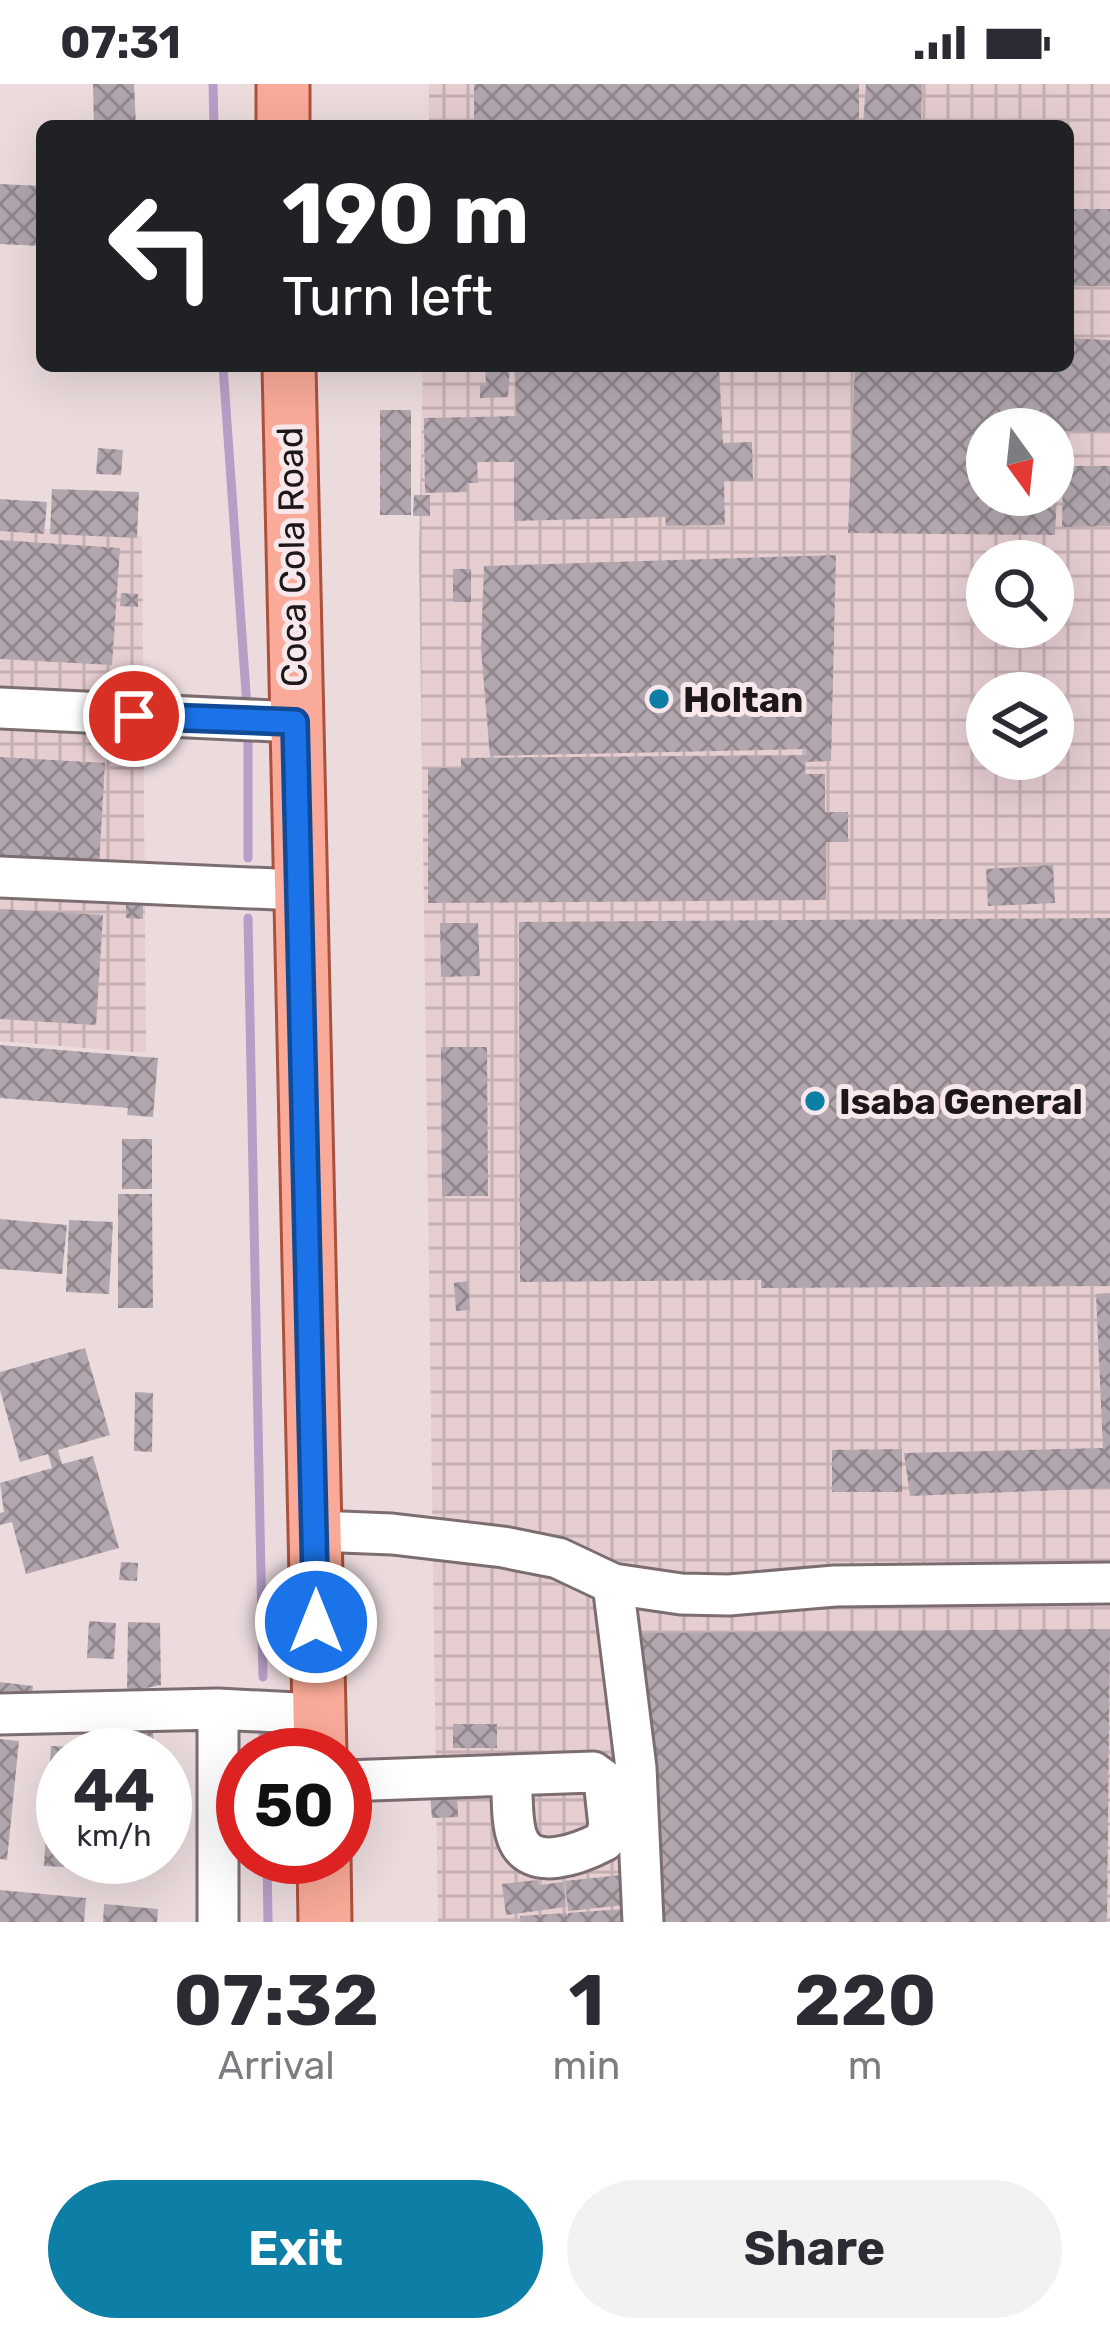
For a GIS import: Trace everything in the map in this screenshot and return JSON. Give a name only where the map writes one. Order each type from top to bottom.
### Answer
[{"type":"main road","points":[[283,84],[284,120]]},
{"type":"main road","name":"Coca Cola Road","points":[[289,372],[319,1728]]},
{"type":"main road","points":[[324,1884],[325,1922]]},
{"type":"street","points":[[0,708],[295,722]]},
{"type":"street","points":[[0,877],[298,890]]},
{"type":"street","points":[[316,1531],[503,1546],[558,1558],[613,1584],[682,1594],[835,1586],[1110,1583]]},
{"type":"street","points":[[613,1584],[636,1768],[644,1922]]},
{"type":"street","points":[[0,1714],[218,1709],[295,1728]]},
{"type":"street","points":[[218,1709],[218,1922]]},
{"type":"street","points":[[372,1780],[512,1778]]},
{"type":"shaded area","points":[[429,84],[1110,84],[1110,1922],[438,1922],[419,553],[423,372],[1074,372],[1074,120],[429,120]]},
{"type":"shaded area","points":[[0,526],[142,536],[146,1053],[0,1041]]},
{"type":"building","points":[[93,84],[134,84],[136,120],[94,120]]},
{"type":"building","points":[[474,84],[859,84],[859,120],[474,120]]},
{"type":"building","points":[[866,84],[922,84],[921,120],[863,120]]},
{"type":"building","points":[[0,184],[36,186],[36,246],[0,244]]},
{"type":"building","points":[[1074,209],[1110,209],[1110,286],[1074,286]]},
{"type":"building","points":[[1074,338],[1110,340],[1110,432],[1074,431],[1074,408],[966,408],[966,516],[1056,516],[1055,535],[848,533],[855,372],[1074,372]]},
{"type":"building","points":[[485,372],[510,372],[508,397],[480,398],[480,385],[486,385]]},
{"type":"building","points":[[515,372],[719,372],[723,443],[752,442],[753,481],[724,481],[725,525],[666,526],[665,517],[514,521],[514,462],[477,462],[478,483],[467,483],[467,492],[425,493],[424,418],[516,416]]},
{"type":"building","points":[[380,410],[411,410],[411,515],[380,515]]},
{"type":"building","points":[[98,448],[123,450],[121,475],[96,474]]},
{"type":"building","points":[[1074,466],[1110,466],[1110,526],[1062,527],[1062,516],[1074,516]]},
{"type":"building","points":[[52,489],[139,492],[137,538],[50,534]]},
{"type":"building","points":[[414,495],[430,495],[430,516],[413,516]]},
{"type":"building","points":[[0,499],[47,502],[44,534],[0,531]]},
{"type":"building","points":[[0,540],[120,548],[112,665],[0,659]]},
{"type":"building","points":[[836,555],[831,761],[805,762],[805,774],[825,774],[825,812],[848,812],[848,842],[826,842],[826,900],[428,903],[428,768],[461,768],[461,758],[806,755],[806,749],[490,756],[481,649],[484,566]]},
{"type":"building","points":[[453,569],[471,569],[471,602],[453,602]]},
{"type":"building","points":[[121,593],[138,594],[138,607],[120,606]]},
{"type":"building","points":[[0,757],[105,763],[99,866],[0,860]]},
{"type":"building","points":[[1053,865],[1055,903],[988,906],[986,869]]},
{"type":"building","points":[[126,900],[143,900],[143,919],[126,918]]},
{"type":"building","points":[[0,909],[103,915],[96,1025],[0,1019]]},
{"type":"building","name":"Isaba General","points":[[1110,918],[1110,1286],[761,1288],[761,1280],[520,1282],[519,922]]},
{"type":"building","points":[[440,923],[478,923],[480,976],[441,977]]},
{"type":"building","points":[[0,1045],[158,1058],[153,1117],[127,1115],[128,1108],[0,1098]]},
{"type":"building","points":[[441,1047],[487,1047],[488,1196],[442,1196]]},
{"type":"building","points":[[122,1139],[152,1139],[152,1189],[122,1189]]},
{"type":"building","points":[[118,1194],[152,1194],[153,1308],[118,1308]]},
{"type":"building","points":[[0,1219],[67,1225],[62,1274],[0,1269]]},
{"type":"building","points":[[69,1220],[113,1222],[109,1294],[66,1292]]},
{"type":"building","points":[[468,1281],[470,1310],[456,1311],[454,1283]]},
{"type":"building","points":[[1110,1293],[1110,1488],[910,1496],[904,1453],[1103,1448],[1096,1294]]},
{"type":"building","points":[[85,1348],[110,1435],[58,1450],[62,1464],[93,1456],[119,1548],[26,1574],[12,1522],[0,1525],[4,1512],[0,1483],[52,1468],[48,1454],[20,1462],[0,1390],[0,1372]]},
{"type":"building","points":[[135,1392],[153,1393],[152,1452],[134,1451]]},
{"type":"building","points":[[902,1449],[902,1492],[832,1492],[832,1450]]},
{"type":"building","points":[[121,1562],[138,1563],[137,1581],[119,1580]]},
{"type":"building","points":[[89,1621],[116,1623],[114,1659],[87,1658]]},
{"type":"building","points":[[128,1622],[160,1623],[161,1685],[127,1692]]},
{"type":"building","points":[[1110,1629],[1107,1922],[649,1922],[641,1633]]},
{"type":"building","points":[[0,1682],[33,1686],[30,1710],[0,1706]]},
{"type":"building","points":[[453,1724],[497,1724],[497,1748],[453,1748]]},
{"type":"building","points":[[0,1739],[19,1741],[7,1860],[0,1859]]},
{"type":"building","points":[[457,1794],[458,1817],[432,1818],[430,1795]]},
{"type":"building","points":[[631,1874],[634,1904],[568,1911],[565,1881]]},
{"type":"building","points":[[538,1880],[539,1885],[563,1882],[566,1907],[506,1915],[502,1884]]},
{"type":"building","points":[[0,1890],[86,1898],[84,1922],[0,1922]]},
{"type":"building","points":[[104,1904],[158,1909],[157,1922],[103,1922]]},
{"type":"building","points":[[625,1909],[626,1922],[521,1922],[520,1916],[567,1913],[567,1917],[568,1913]]},
{"type":"waterway","points":[[213,84],[214,120]]},
{"type":"waterway","points":[[223,372],[247,707]]},
{"type":"waterway","points":[[248,733],[248,858]]},
{"type":"waterway","points":[[248,918],[263,1677]]},
{"type":"waterway","points":[[267,1884],[268,1922]]},
{"type":"place","name":"Holtan","points":[[659,699]]},
{"type":"place","name":"Isaba General","points":[[815,1101]]},
{"type":"route","points":[[134,716],[295,722],[316,1622]]}]
